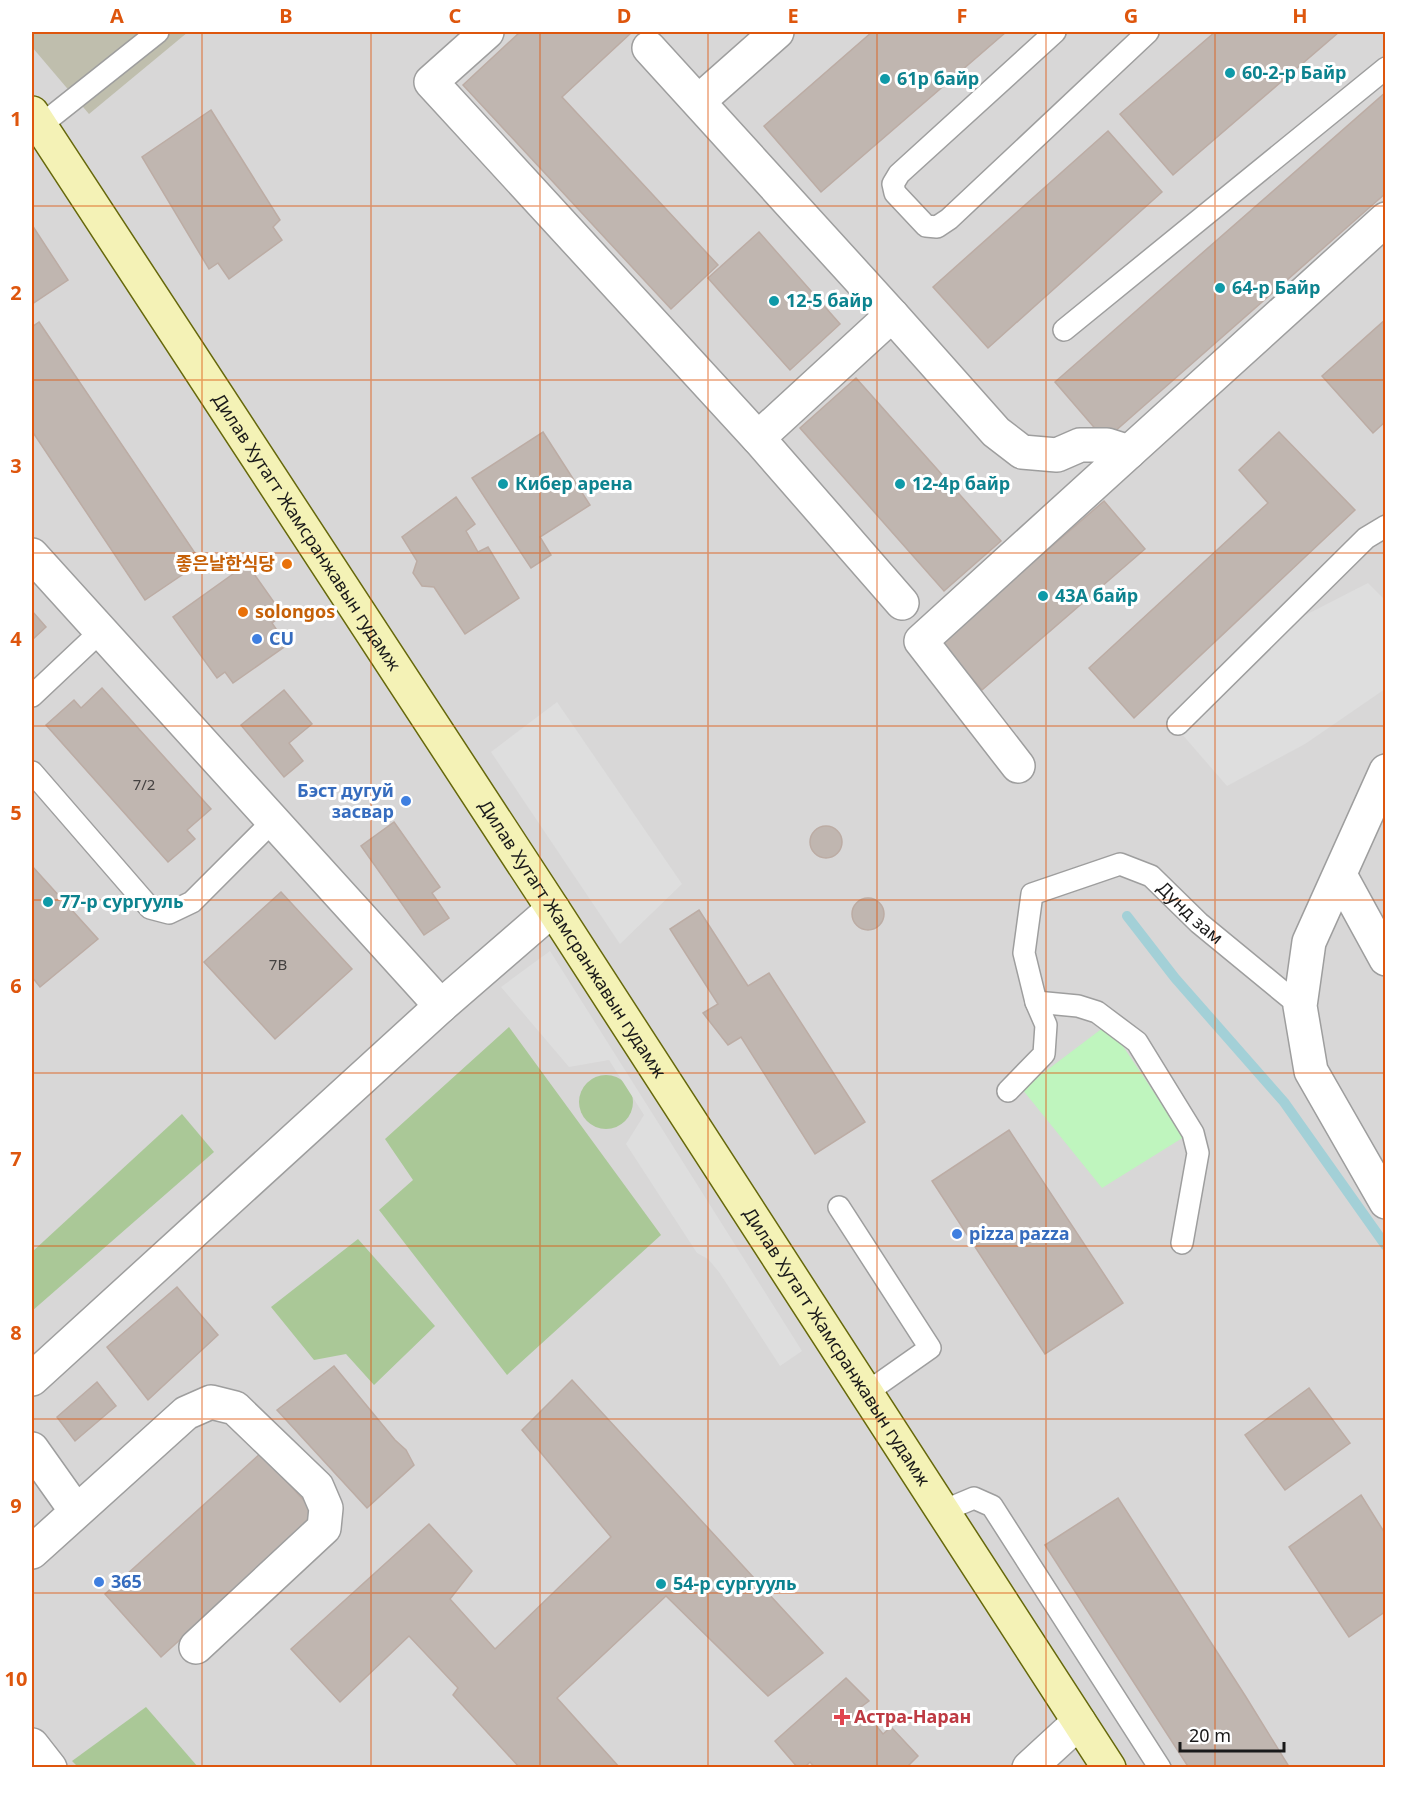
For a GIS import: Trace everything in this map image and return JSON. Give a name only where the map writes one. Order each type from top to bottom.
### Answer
[{"type":"main road","name":"Дилав Хутагт Жамсранжавын гудамж","points":[[36,119],[553,909],[1109,1767]]},
{"type":"street","points":[[487,32],[431,82],[758,438],[902,603]]},
{"type":"street","points":[[699,101],[777,32]]},
{"type":"street","points":[[649,48],[996,432],[1022,452],[1057,455],[1080,445],[1107,445],[1129,452]]},
{"type":"street","points":[[1018,766],[921,641],[1386,219]]},
{"type":"street","points":[[758,438],[892,315]]},
{"type":"street","points":[[32,555],[441,1006]]},
{"type":"street","points":[[1386,771],[1309,942],[1300,1006],[1311,1071],[1386,1202]]},
{"type":"street","points":[[1340,875],[1386,959]]},
{"type":"street","points":[[32,1379],[441,1006],[553,909]]},
{"type":"street","points":[[32,1552],[186,1413],[212,1402],[235,1408],[316,1486],[326,1508],[324,1528],[195,1647]]},
{"type":"street","points":[[32,1449],[76,1510]]},
{"type":"street","points":[[1029,1767],[1079,1722]]},
{"type":"lane","points":[[36,119],[158,32]]},
{"type":"lane","points":[[1056,32],[899,174],[892,184],[895,193],[926,226],[937,227],[949,219],[1148,32]]},
{"type":"lane","points":[[1064,330],[1386,68]]},
{"type":"lane","points":[[1178,724],[1366,538],[1386,526]]},
{"type":"lane","points":[[32,696],[101,631]]},
{"type":"lane","points":[[32,772],[150,908],[169,913],[192,902],[273,821]]},
{"type":"lane","name":"Дунд зам","points":[[1008,1091],[1044,1054],[1046,1025],[1036,1002],[1024,953],[1032,894],[1120,864],[1151,876],[1199,923],[1300,1006]]},
{"type":"lane","points":[[1036,1002],[1078,1006],[1097,1012],[1137,1042],[1193,1133],[1198,1153],[1182,1243]]},
{"type":"lane","points":[[839,1208],[930,1348],[866,1393]]},
{"type":"lane","points":[[943,1512],[974,1498],[992,1506],[1160,1767]]},
{"type":"shaded area","points":[[32,32],[1385,32],[1385,1767],[32,1767]]},
{"type":"shaded area","points":[[32,32],[188,32],[89,114],[32,47]]},
{"type":"shaded area","points":[[1368,583],[1385,600],[1385,689],[1305,744],[1227,786],[1181,733],[1284,626]]},
{"type":"shaded area","points":[[557,702],[682,884],[620,944],[491,752]]},
{"type":"shaded area","points":[[550,951],[802,1351],[780,1366],[719,1272],[708,1259],[697,1253],[626,1144],[644,1115],[609,1060],[569,1067],[501,987]]},
{"type":"green space","points":[[1108,1024],[1184,1137],[1102,1188],[1022,1089]]},
{"type":"green space","points":[[509,1027],[661,1235],[507,1375],[379,1210],[413,1180],[385,1139]]},
{"type":"green space","points":[[601,1075],[611,1075],[621,1079],[629,1087],[633,1102],[629,1117],[621,1125],[611,1129],[601,1129],[591,1125],[583,1117],[579,1107],[579,1097],[583,1087],[591,1079]]},
{"type":"green space","points":[[182,1114],[214,1152],[32,1311],[32,1252]]},
{"type":"green space","points":[[358,1239],[435,1326],[374,1385],[346,1354],[314,1360],[271,1307]]},
{"type":"green space","points":[[146,1707],[198,1767],[78,1767],[72,1761]]},
{"type":"building","points":[[520,32],[632,32],[562,97],[718,265],[671,309],[463,85]]},
{"type":"building","name":"61р байр","points":[[872,32],[1006,32],[821,192],[764,126]]},
{"type":"building","name":"60-2-р Байр","points":[[1215,32],[1339,32],[1173,175],[1120,114]]},
{"type":"building","name":"64-р Байр","points":[[1386,92],[1386,193],[1105,440],[1055,382]]},
{"type":"building","points":[[211,110],[280,220],[273,227],[282,240],[229,279],[218,263],[209,269],[142,157]]},
{"type":"building","points":[[1108,131],[1162,192],[988,348],[933,287]]},
{"type":"building","points":[[32,225],[68,280],[32,304]]},
{"type":"building","name":"12-5 байр","points":[[759,232],[840,324],[790,370],[708,278]]},
{"type":"building","points":[[1386,319],[1386,421],[1373,433],[1322,376]]},
{"type":"building","points":[[39,322],[201,562],[145,600],[32,431],[32,327]]},
{"type":"building","name":"12-4р байр","points":[[856,378],[1001,541],[944,591],[800,428]]},
{"type":"building","points":[[543,432],[590,505],[540,537],[551,555],[531,568],[472,478]]},
{"type":"building","points":[[1279,432],[1355,510],[1134,718],[1089,668],[1268,503],[1239,470]]},
{"type":"building","points":[[456,497],[475,524],[466,531],[478,552],[488,547],[519,598],[465,634],[434,587],[422,586],[413,573],[417,561],[402,537]]},
{"type":"building","name":"43А байр","points":[[1104,501],[1145,549],[982,690],[941,642]]},
{"type":"building","points":[[247,564],[283,615],[272,623],[287,645],[233,683],[225,672],[217,678],[173,617]]},
{"type":"building","points":[[32,611],[46,627],[32,640]]},
{"type":"building","points":[[102,688],[211,809],[187,830],[195,839],[168,862],[46,725],[74,700],[81,708]]},
{"type":"building","points":[[284,690],[312,724],[289,743],[303,761],[284,777],[241,725]]},
{"type":"building","points":[[394,822],[440,887],[432,893],[449,918],[424,935],[361,846]]},
{"type":"building","points":[[826,826],[837,831],[842,842],[837,853],[826,858],[815,853],[810,842],[815,831]]},
{"type":"building","name":"77-р сургууль","points":[[32,866],[98,939],[40,987],[32,977]]},
{"type":"building","points":[[281,892],[352,969],[275,1039],[204,962]]},
{"type":"building","points":[[868,898],[879,903],[884,914],[879,925],[868,930],[857,925],[852,914],[857,903]]},
{"type":"building","points":[[699,910],[748,986],[769,973],[865,1122],[815,1154],[741,1037],[728,1045],[703,1013],[718,1004],[670,929]]},
{"type":"building","points":[[1009,1130],[1123,1303],[1045,1354],[932,1181]]},
{"type":"building","points":[[177,1287],[218,1335],[148,1400],[107,1347]]},
{"type":"building","points":[[334,1366],[395,1440],[406,1450],[414,1465],[367,1508],[277,1410]]},
{"type":"building","name":"54-р сургууль","points":[[572,1380],[823,1653],[768,1696],[666,1596],[557,1698],[620,1768],[520,1768],[453,1695],[458,1688],[409,1636],[340,1702],[291,1649],[429,1524],[472,1571],[450,1599],[495,1649],[611,1537],[522,1430]]},
{"type":"building","points":[[97,1382],[116,1406],[75,1441],[57,1417]]},
{"type":"building","points":[[1309,1388],[1350,1443],[1285,1490],[1245,1435]]},
{"type":"building","points":[[261,1453],[317,1515],[161,1657],[105,1594]]},
{"type":"building","points":[[1361,1495],[1386,1535],[1386,1611],[1349,1637],[1289,1547]]},
{"type":"building","points":[[1118,1498],[1246,1697],[1288,1765],[1286,1768],[1189,1768],[1045,1545]]},
{"type":"building","points":[[846,1678],[869,1701],[861,1707],[883,1734],[891,1727],[918,1756],[906,1768],[815,1768],[810,1762],[804,1768],[798,1768],[775,1741]]},
{"type":"waterway","points":[[1127,916],[1175,978],[1284,1102],[1386,1246]]},
{"type":"place","name":"60-2-р Байр","points":[[1230,73]]},
{"type":"place","name":"61р байр","points":[[885,79]]},
{"type":"place","name":"64-р Байр","points":[[1220,288]]},
{"type":"place","name":"12-5 байр","points":[[774,301]]},
{"type":"place","name":"Кибер арена","points":[[503,484]]},
{"type":"place","name":"12-4р байр","points":[[900,484]]},
{"type":"place","name":"좋은날한식당","points":[[287,564]]},
{"type":"place","name":"43А байр","points":[[1043,596]]},
{"type":"place","name":"solongos","points":[[243,612]]},
{"type":"place","name":"CU","points":[[257,639]]},
{"type":"place","name":"Бэст дугуй засвар","points":[[406,801]]},
{"type":"place","name":"77-р сургууль","points":[[48,902]]},
{"type":"place","name":"pizza pazza","points":[[957,1234]]},
{"type":"place","name":"365","points":[[99,1582]]},
{"type":"place","name":"54-р сургууль","points":[[661,1584]]},
{"type":"place","name":"Астра-Наран","points":[[842,1717]]}]
